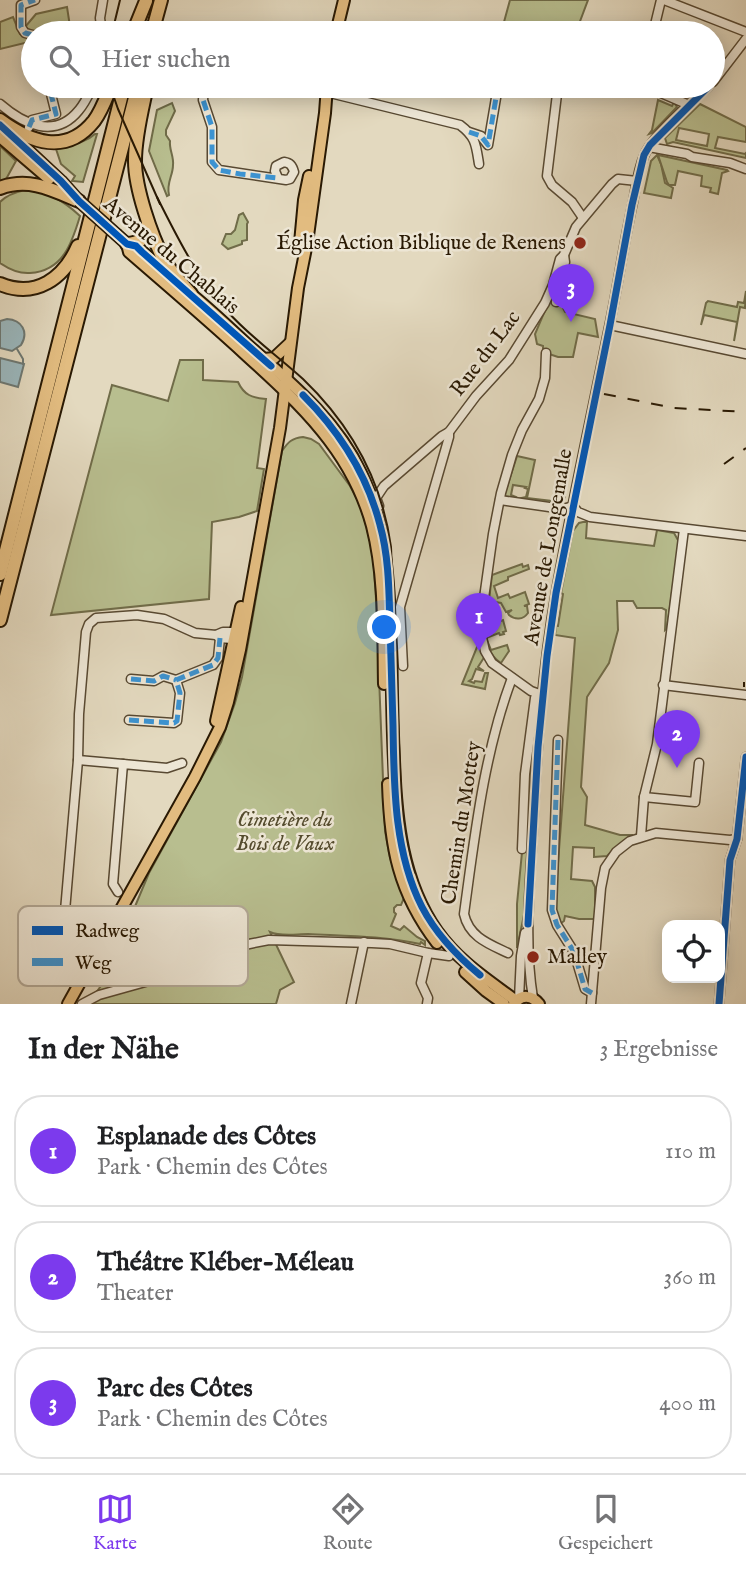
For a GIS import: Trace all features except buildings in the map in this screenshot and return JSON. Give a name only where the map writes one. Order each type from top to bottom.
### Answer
[{"type":"highway","points":[[157,21],[162,0]]},
{"type":"highway","points":[[139,21],[146,1]]},
{"type":"highway","points":[[0,122],[36,140],[52,143],[66,141],[79,135],[91,124],[106,98]]},
{"type":"highway","points":[[0,574],[121,98]]},
{"type":"highway","points":[[0,620],[135,98]]},
{"type":"highway","points":[[145,98],[135,162],[138,187],[156,243],[166,262],[191,294]]},
{"type":"highway","points":[[0,188],[13,184],[33,184],[79,201]]},
{"type":"highway","points":[[0,284],[14,289],[31,289],[61,274],[75,252],[93,206]]},
{"type":"highway","points":[[122,239],[135,243],[145,237],[148,228],[147,216]]},
{"type":"main road","points":[[338,21],[344,0]]},
{"type":"main road","points":[[212,741],[229,637],[246,597],[255,564],[280,428],[298,288],[307,243],[312,180],[326,113],[326,98]]},
{"type":"main road","points":[[0,122],[79,201]]},
{"type":"main road","points":[[0,137],[79,201]]},
{"type":"main road","name":"Avenue du Chablais","points":[[79,201],[122,239],[136,246],[264,359],[323,430],[360,491],[372,526],[381,586],[389,821],[402,881],[429,932],[449,956],[486,991],[513,1002]]},
{"type":"main road","name":"Avenue du Chablais","points":[[122,239],[129,252],[315,407],[356,461],[368,486],[385,547],[390,606],[395,794],[407,866],[421,905],[445,942],[463,961],[513,1002]]},
{"type":"main road","points":[[264,359],[274,358],[290,343]]},
{"type":"main road","points":[[280,428],[290,413],[305,410]]},
{"type":"main road","points":[[123,906],[220,727],[238,662],[246,597]]},
{"type":"main road","points":[[68,1004],[78,986]]},
{"type":"main road","points":[[513,1002],[526,996],[538,1002]]},
{"type":"street","points":[[21,21],[21,5],[35,0]]},
{"type":"street","points":[[100,21],[103,0]]},
{"type":"street","points":[[656,21],[662,0],[717,21]]},
{"type":"street","points":[[725,24],[746,32]]},
{"type":"street","points":[[725,66],[746,39]]},
{"type":"street","points":[[29,126],[32,120],[56,114],[52,98]]},
{"type":"street","points":[[0,104],[29,126],[41,127],[52,126],[71,118],[87,98]]},
{"type":"street","points":[[203,98],[212,127],[212,162],[219,170],[282,180],[292,175]]},
{"type":"street","points":[[361,98],[453,122],[481,136],[488,145],[496,98]]},
{"type":"street","points":[[557,98],[547,176],[583,218]]},
{"type":"street","points":[[673,98],[689,105]]},
{"type":"street","points":[[637,181],[644,155],[651,144],[696,98]]},
{"type":"street","points":[[469,132],[476,144],[479,164]]},
{"type":"street","points":[[651,144],[687,154],[692,158],[730,163],[746,169]]},
{"type":"street","points":[[278,178],[275,171],[279,163],[284,162],[293,167],[293,181],[302,183],[312,180]]},
{"type":"street","name":"Rue du Lac","points":[[384,486],[449,432],[476,396],[509,360],[545,303],[560,259],[583,218],[618,179],[637,181]]},
{"type":"street","name":"Avenue de Longemalle","points":[[538,1002],[530,977],[528,924],[540,694],[554,603],[637,181]]},
{"type":"street","points":[[556,302],[565,262],[564,255]]},
{"type":"street","points":[[610,325],[746,354]]},
{"type":"street","points":[[522,849],[525,774],[535,698],[540,694],[512,678],[489,660],[481,633],[499,500],[522,430],[540,399],[545,377],[546,353]]},
{"type":"street","name":"Rue du Lac","points":[[403,667],[400,607],[449,432]]},
{"type":"street","points":[[356,461],[364,469],[372,486],[384,486]]},
{"type":"street","points":[[384,486],[376,498],[385,527],[385,547]]},
{"type":"street","points":[[499,500],[564,509],[573,506],[578,512],[590,517],[746,536]]},
{"type":"street","points":[[564,509],[571,516]]},
{"type":"street","points":[[569,526],[577,520],[590,517]]},
{"type":"street","points":[[641,836],[644,797],[657,744],[684,529]]},
{"type":"street","points":[[65,906],[86,632],[91,621],[96,618],[145,615],[164,619],[195,633],[229,637],[238,641],[228,688],[228,702]]},
{"type":"street","points":[[131,679],[153,681],[163,676],[176,680],[213,664],[229,637]]},
{"type":"street","name":"Chemin du Mottey","points":[[508,953],[474,935],[468,928],[464,914],[483,782],[502,706],[512,678]]},
{"type":"street","points":[[129,720],[177,721],[180,693],[176,680]]},
{"type":"street","points":[[663,685],[746,695]]},
{"type":"street","points":[[558,740],[552,910],[557,925],[574,952],[585,989],[592,993]]},
{"type":"street","points":[[719,1004],[730,860],[737,839],[746,757]]},
{"type":"street","points":[[78,760],[167,768],[182,763]]},
{"type":"street","points":[[644,797],[695,802],[699,763]]},
{"type":"street","points":[[118,892],[113,884],[123,764]]},
{"type":"street","points":[[591,1004],[601,888],[606,868],[616,852],[641,836],[661,832],[737,839]]},
{"type":"street","name":"Avenue de Longemalle","points":[[513,1002],[520,982],[521,956],[528,924]]},
{"type":"street","points":[[248,944],[272,939],[390,944],[449,956]]},
{"type":"street","points":[[351,1004],[364,943]]},
{"type":"street","points":[[427,1004],[428,998],[421,983],[428,953]]},
{"type":"street","points":[[503,992],[512,990],[520,982]]},
{"type":"street","points":[[82,1004],[99,995],[130,986]]},
{"type":"green space","points":[[510,0],[588,0],[580,21],[504,21]]},
{"type":"green space","points":[[67,7],[69,21],[30,21],[36,14]]},
{"type":"green space","points":[[13,17],[21,34],[21,44],[0,49],[0,22]]},
{"type":"green space","points":[[658,100],[672,106],[674,102],[677,107],[649,134],[652,130]]},
{"type":"green space","points":[[172,103],[175,111],[166,135],[170,141],[173,169],[167,196],[149,151],[157,110]]},
{"type":"green space","points":[[700,104],[746,127],[746,142],[718,137],[715,148],[746,153],[746,158],[673,142],[667,144],[665,138]],"holes":[[[679,128],[709,134],[707,146],[676,140]]]},
{"type":"green space","points":[[95,134],[83,182],[72,181],[75,176],[61,164],[56,149],[82,142]]},
{"type":"green space","points":[[0,146],[16,161],[5,181],[0,183]]},
{"type":"green space","points":[[657,155],[665,183],[673,188],[671,198],[644,193],[651,161]]},
{"type":"green space","points":[[658,155],[728,171],[722,173],[718,194],[710,192],[711,188],[701,186],[702,176],[678,171],[675,185],[669,185]]},
{"type":"green space","points":[[25,190],[41,192],[55,198],[80,216],[69,245],[58,261],[51,267],[30,273],[14,271],[0,263],[0,202],[11,194]]},
{"type":"green space","points":[[243,213],[248,222],[247,240],[228,249],[222,244],[226,234],[235,230],[239,215]]},
{"type":"green space","points":[[558,280],[555,290],[566,292],[563,308],[565,312],[595,319],[598,337],[578,333],[573,357],[558,357],[543,352],[543,346],[537,344],[535,334]]},
{"type":"green space","points":[[746,291],[745,308],[740,307],[734,341],[737,322],[704,315],[701,325],[708,301],[737,307],[738,302],[744,303]]},
{"type":"green space","points":[[180,360],[203,360],[203,380],[238,382],[249,395],[266,399],[257,468],[264,469],[257,511],[212,522],[209,599],[51,615],[112,385],[168,401]]},
{"type":"green space","name":"Cimetière du Bois de Vaux","points":[[296,438],[311,439],[319,444],[350,486],[366,525],[373,554],[376,599],[385,831],[390,858],[404,898],[401,905],[394,908],[396,914],[391,926],[400,930],[404,926],[425,941],[425,945],[421,942],[378,938],[284,935],[270,932],[294,982],[280,990],[276,1004],[88,1004],[101,986],[248,986],[248,906],[135,906],[149,873],[221,742],[235,703],[242,677],[282,451]]},
{"type":"green space","points":[[517,456],[535,460],[527,498],[561,502],[562,495],[565,495],[563,506],[523,500],[521,498],[526,497],[528,489],[513,485],[511,495],[516,497],[515,499],[505,498]]},
{"type":"green space","points":[[587,522],[586,538],[654,546],[657,530],[674,533],[679,542],[667,628],[665,630],[666,610],[637,608],[633,601],[617,601],[618,630],[609,663],[587,697],[581,787],[587,797],[585,825],[620,835],[631,835],[607,856],[594,857],[594,848],[573,847],[571,879],[592,881],[595,887],[595,919],[565,916],[560,924],[555,903],[575,638],[555,635],[573,531],[579,523]]},
{"type":"green space","points":[[522,564],[523,567],[528,565],[529,569],[494,586],[498,598],[508,594],[510,598],[525,592],[529,604],[524,606],[527,606],[528,613],[524,617],[516,618],[508,613],[512,610],[506,612],[501,603],[489,601],[492,575]]},
{"type":"green space","points":[[503,620],[506,631],[504,634],[499,633],[487,638],[486,627]]},
{"type":"green space","points":[[487,640],[491,650],[507,645],[509,651],[501,663],[491,652]]},
{"type":"green space","points":[[479,642],[485,656],[478,667],[484,671],[476,669],[469,681],[482,682],[485,673],[488,673],[485,689],[462,684]]},
{"type":"green space","points":[[536,707],[527,901],[517,948],[517,904]]},
{"type":"water","points":[[7,319],[20,324],[24,331],[21,345],[12,351],[0,348],[0,321]]},
{"type":"water","points":[[0,358],[24,364],[18,387],[0,382]]},
{"type":"waterway","points":[[17,349],[23,364]]},
{"type":"tram line","points":[[115,21],[120,0]]},
{"type":"tram line","points":[[114,98],[160,204]]},
{"type":"tram line","points":[[157,197],[188,256],[216,298],[245,329],[303,379],[336,415],[372,477],[387,523],[391,547],[401,792],[404,829],[414,873]]},
{"type":"railway","points":[[604,394],[674,408],[746,412]]},
{"type":"railway","points":[[724,464],[746,448]]},
{"type":"railway","points":[[744,682],[744,687]]},
{"type":"marked path","points":[[21,21],[21,5],[35,0]]},
{"type":"marked path","points":[[21,21],[21,27]]},
{"type":"marked path","points":[[29,127],[32,120],[56,114],[52,98]]},
{"type":"marked path","points":[[203,98],[212,127],[212,162],[219,170],[278,178]]},
{"type":"marked path","points":[[469,132],[481,136],[488,145],[496,98]]},
{"type":"marked path","points":[[129,720],[177,721],[180,693],[176,680],[213,665],[218,658],[220,638]]},
{"type":"marked path","points":[[131,679],[154,681],[163,676],[176,680]]},
{"type":"marked path","points":[[558,740],[552,910],[557,925],[574,952],[585,989],[592,993]]},
{"type":"cycle path","points":[[528,924],[538,747],[556,593],[632,205],[644,155],[650,145],[697,98]]},
{"type":"cycle path","points":[[0,125],[127,244],[136,246],[271,366]]},
{"type":"cycle path","points":[[303,395],[329,424],[360,471],[383,537],[389,587],[395,795],[406,864],[422,907],[434,926],[455,952],[480,975]]},
{"type":"cycle path","points":[[719,1004],[730,860],[737,839],[746,757]]},
{"type":"place","name":"Église Action Biblique de Renens","points":[[580,243]]},
{"type":"place","name":"Parc des Côtes","points":[[571,322]]},
{"type":"place","name":"Esplanade des Côtes","points":[[479,651]]},
{"type":"place","name":"Théâtre Kléber-Méleau","points":[[677,768]]},
{"type":"place","name":"Malley","points":[[533,957]]}]
